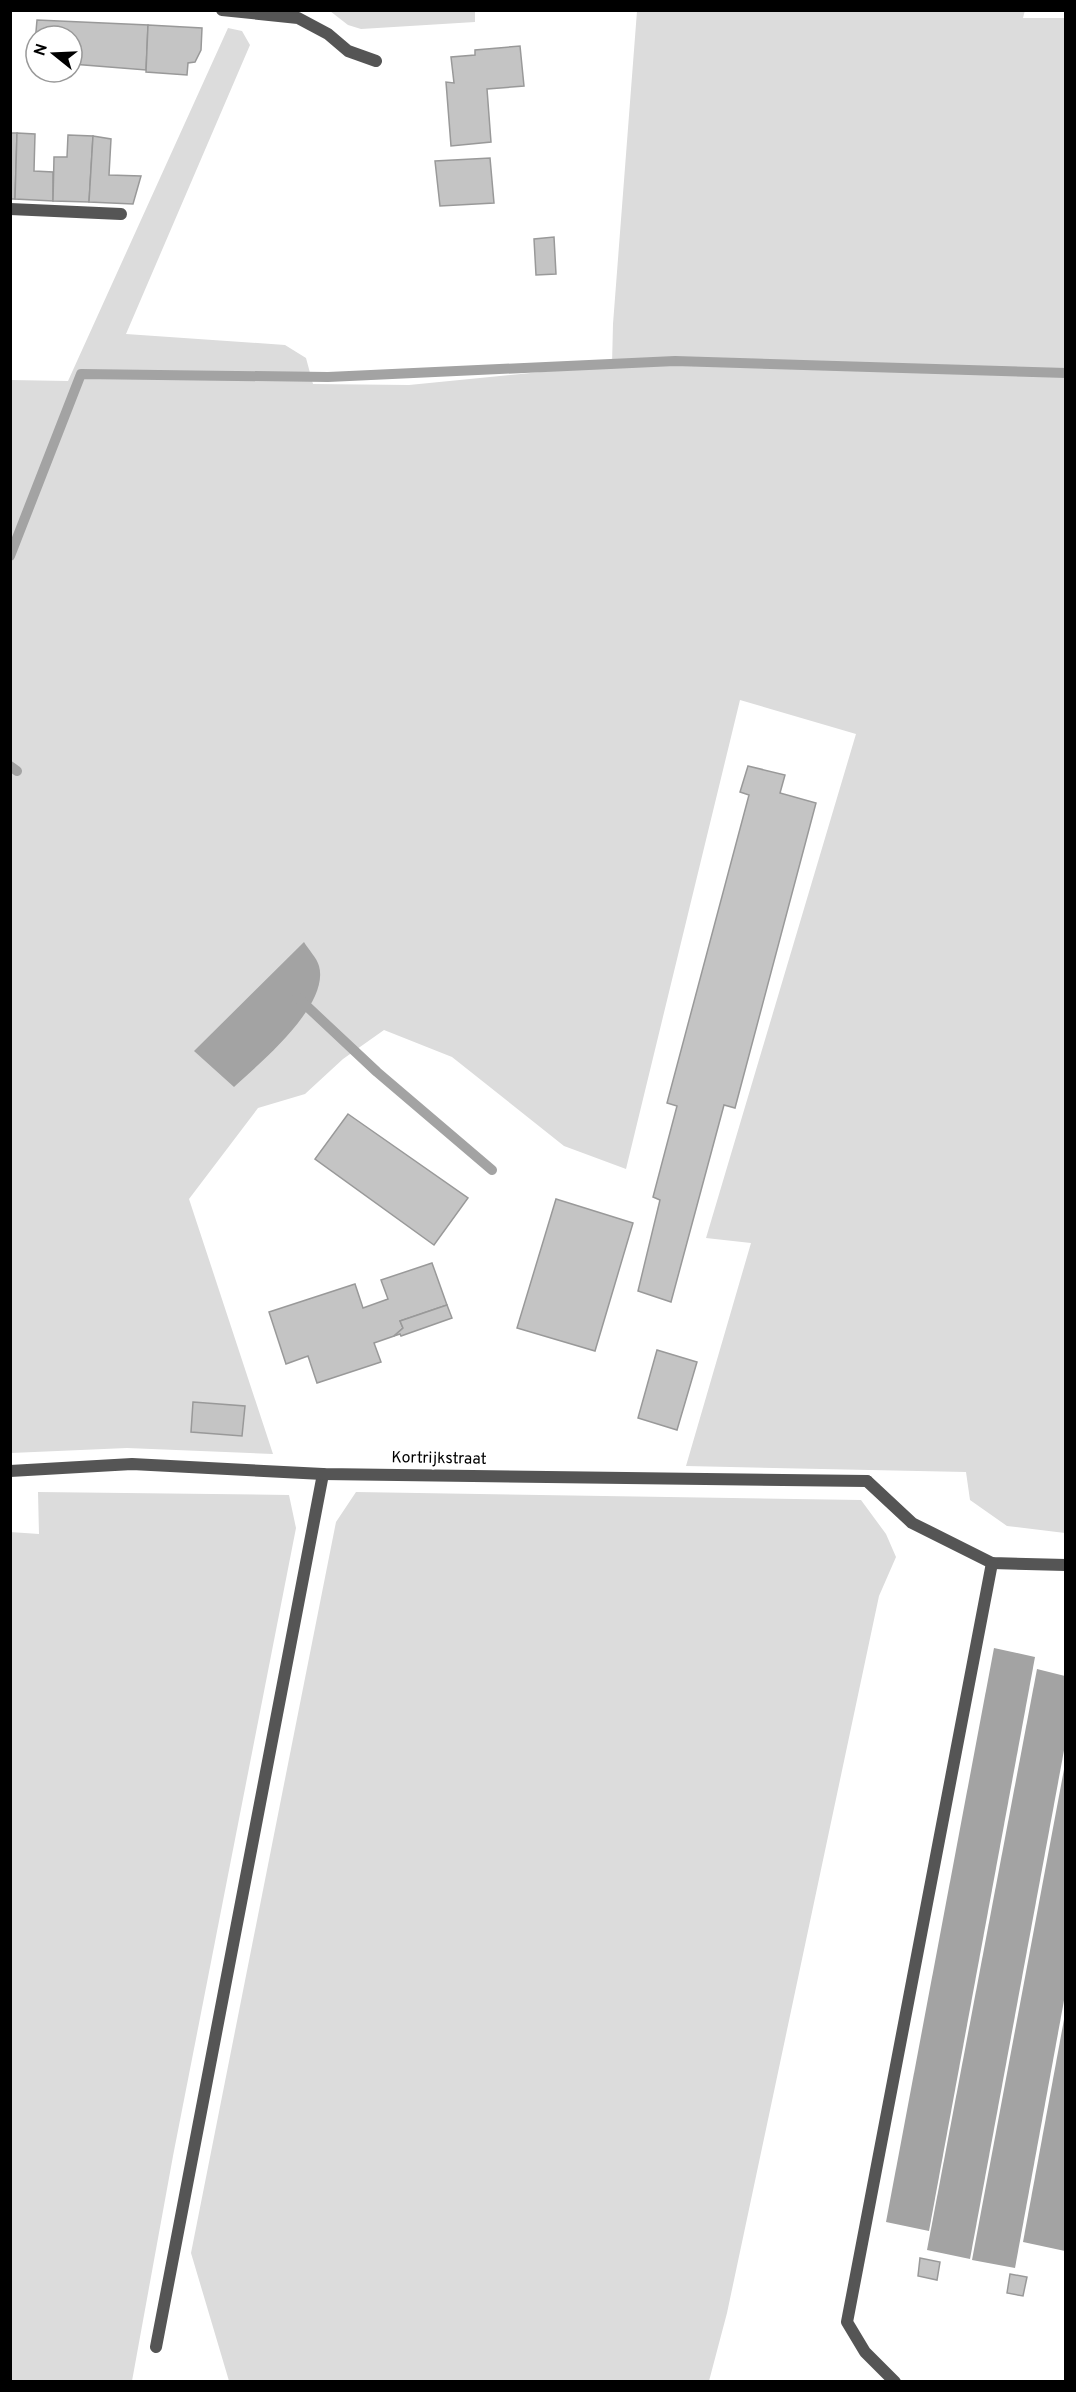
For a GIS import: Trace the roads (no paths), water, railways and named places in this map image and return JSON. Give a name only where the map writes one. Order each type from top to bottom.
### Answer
[{"type":"street","points":[[222,10],[298,18],[328,34],[348,51],[376,61]]},
{"type":"street","points":[[10,208],[121,214]]},
{"type":"street","name":"Kortrijkstraat","points":[[10,1471],[132,1464],[324,1474],[867,1481],[912,1523],[992,1563]]},
{"type":"street","points":[[156,2347],[324,1474]]},
{"type":"street","points":[[895,2382],[865,2352],[847,2322],[992,1563],[1065,1565]]},
{"type":"waterway","points":[[10,556],[81,374],[328,377],[675,361],[1066,373]]},
{"type":"waterway","points":[[10,766],[17,771]]},
{"type":"waterway","points":[[297,997],[377,1072],[492,1170]]}]
